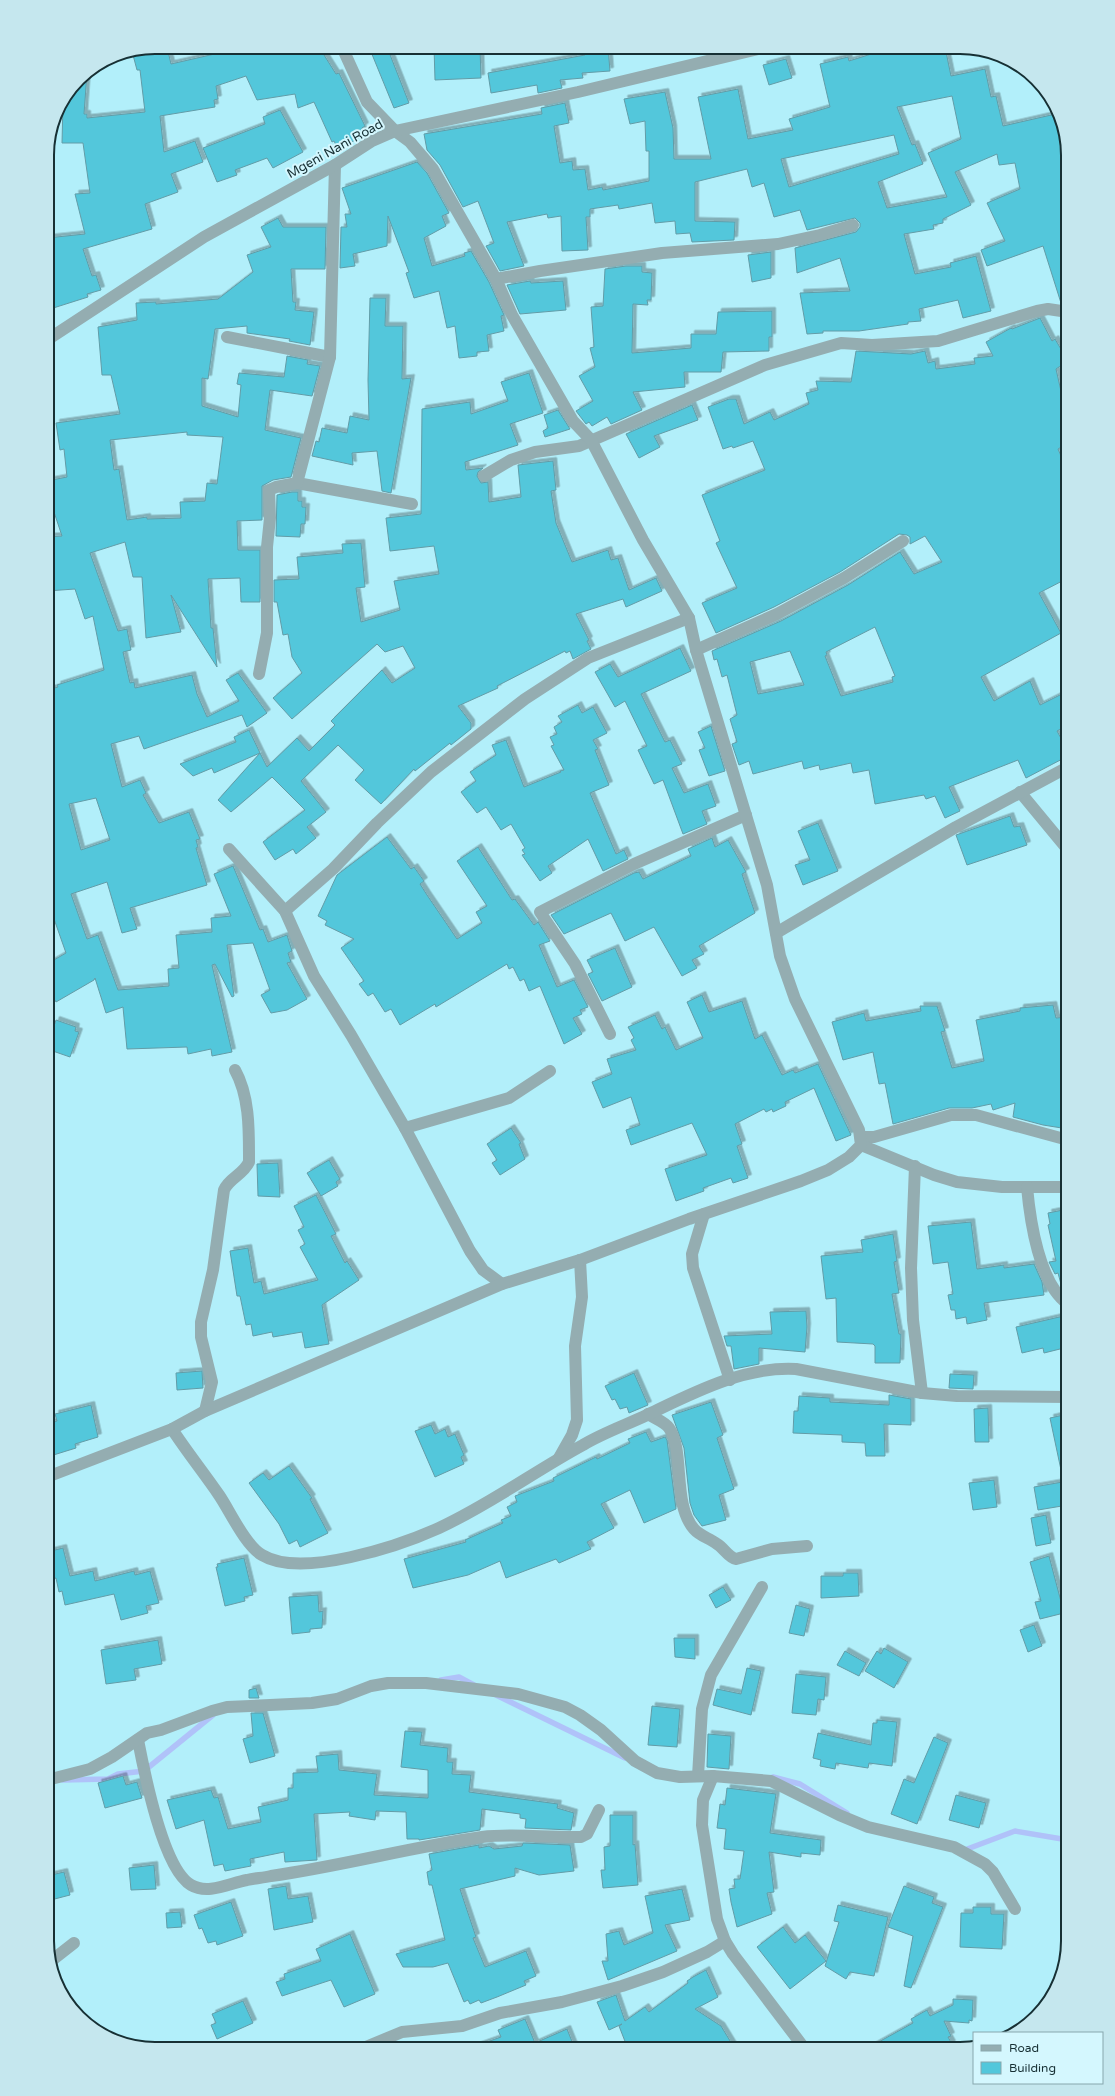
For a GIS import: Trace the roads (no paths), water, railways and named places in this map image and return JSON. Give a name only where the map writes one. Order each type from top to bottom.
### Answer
[{"type":"street","points":[[345,54],[367,102],[395,131],[410,142],[433,169],[496,279],[512,315],[569,415],[591,440],[644,540],[689,618],[696,650],[767,885],[780,956],[794,999],[827,1063],[861,1141],[934,1175],[957,1182],[1002,1187],[1061,1187]]},
{"type":"street","name":"Mgeni Nani Road","points":[[54,335],[204,238],[334,165],[372,141],[395,131],[578,92],[737,54]]},
{"type":"street","points":[[297,483],[330,357],[334,165]]},
{"type":"street","points":[[496,279],[662,253],[778,244],[820,235],[853,225]]},
{"type":"street","points":[[484,476],[507,462],[523,456],[551,449],[579,446],[765,365],[841,343],[872,345],[938,341],[1037,311],[1048,309],[1061,311]]},
{"type":"street","points":[[227,337],[330,357]]},
{"type":"street","points":[[259,674],[267,633],[267,547],[270,518],[269,490],[276,487],[297,483],[412,504]]},
{"type":"street","points":[[696,650],[777,614],[844,578],[903,541]]},
{"type":"street","points":[[285,911],[333,869],[377,823],[431,772],[525,699],[588,658],[689,618]]},
{"type":"street","points":[[776,933],[956,827],[1061,771]]},
{"type":"street","points":[[1020,792],[1061,842]]},
{"type":"street","points":[[610,1034],[575,964],[540,912],[634,864],[746,815]]},
{"type":"street","points":[[229,849],[285,911],[314,976],[351,1035],[405,1128],[470,1251],[483,1270],[502,1284]]},
{"type":"street","points":[[205,1411],[212,1382],[201,1337],[201,1322],[213,1270],[224,1190],[231,1181],[245,1170],[249,1162],[246,1105],[244,1092],[235,1070]]},
{"type":"street","points":[[405,1128],[509,1098],[550,1071]]},
{"type":"street","points":[[54,1474],[172,1429],[205,1411],[502,1284],[580,1260],[704,1214],[767,1194],[828,1170],[850,1157],[861,1141],[874,1136],[898,1129],[911,1128],[951,1115],[976,1115],[1061,1138]]},
{"type":"street","points":[[915,1166],[911,1268],[913,1320],[922,1393]]},
{"type":"street","points":[[1027,1187],[1030,1219],[1037,1249],[1056,1293],[1061,1298]]},
{"type":"street","points":[[704,1214],[692,1254],[693,1268],[730,1380]]},
{"type":"street","points":[[559,1459],[572,1435],[577,1420],[575,1346],[582,1297],[580,1260]]},
{"type":"street","points":[[172,1429],[219,1496],[237,1526],[260,1554],[283,1563],[323,1562],[347,1558],[439,1528],[584,1444],[662,1406],[757,1371],[778,1368],[796,1369],[922,1393],[957,1396],[1061,1397]]},
{"type":"street","points":[[648,1414],[669,1427],[675,1447],[678,1479],[688,1520],[700,1535],[717,1544],[736,1559],[779,1548],[807,1546]]},
{"type":"street","points":[[698,1776],[702,1709],[711,1675],[762,1587]]},
{"type":"street","points":[[54,1778],[90,1769],[112,1757],[147,1733],[161,1730],[212,1710],[228,1707],[312,1703],[337,1699],[371,1686],[388,1683],[426,1683],[518,1694],[564,1707],[580,1715],[601,1730],[635,1761],[666,1776],[713,1776],[771,1781],[839,1815],[868,1827],[954,1847],[985,1864],[993,1872],[1015,1909]]},
{"type":"street","points":[[138,1740],[150,1799],[170,1856],[184,1879],[190,1885],[197,1888],[230,1885],[245,1880],[287,1874],[481,1837],[581,1837],[587,1834],[598,1810]]},
{"type":"street","points":[[713,1776],[703,1800],[702,1825],[717,1919],[725,1941],[800,2042]]},
{"type":"street","points":[[378,2042],[402,2032],[462,2026],[500,2013],[562,2002],[622,1986],[663,1972],[706,1952],[725,1941]]},
{"type":"street","points":[[55,1957],[74,1943]]},
{"type":"waterway","points":[[441,1680],[459,1677],[474,1685]]},
{"type":"waterway","points":[[496,1695],[625,1758]]},
{"type":"waterway","points":[[63,1780],[108,1779],[118,1774],[144,1771],[213,1715]]},
{"type":"waterway","points":[[773,1777],[800,1784],[847,1813]]},
{"type":"waterway","points":[[962,1851],[1015,1831],[1061,1839]]}]
